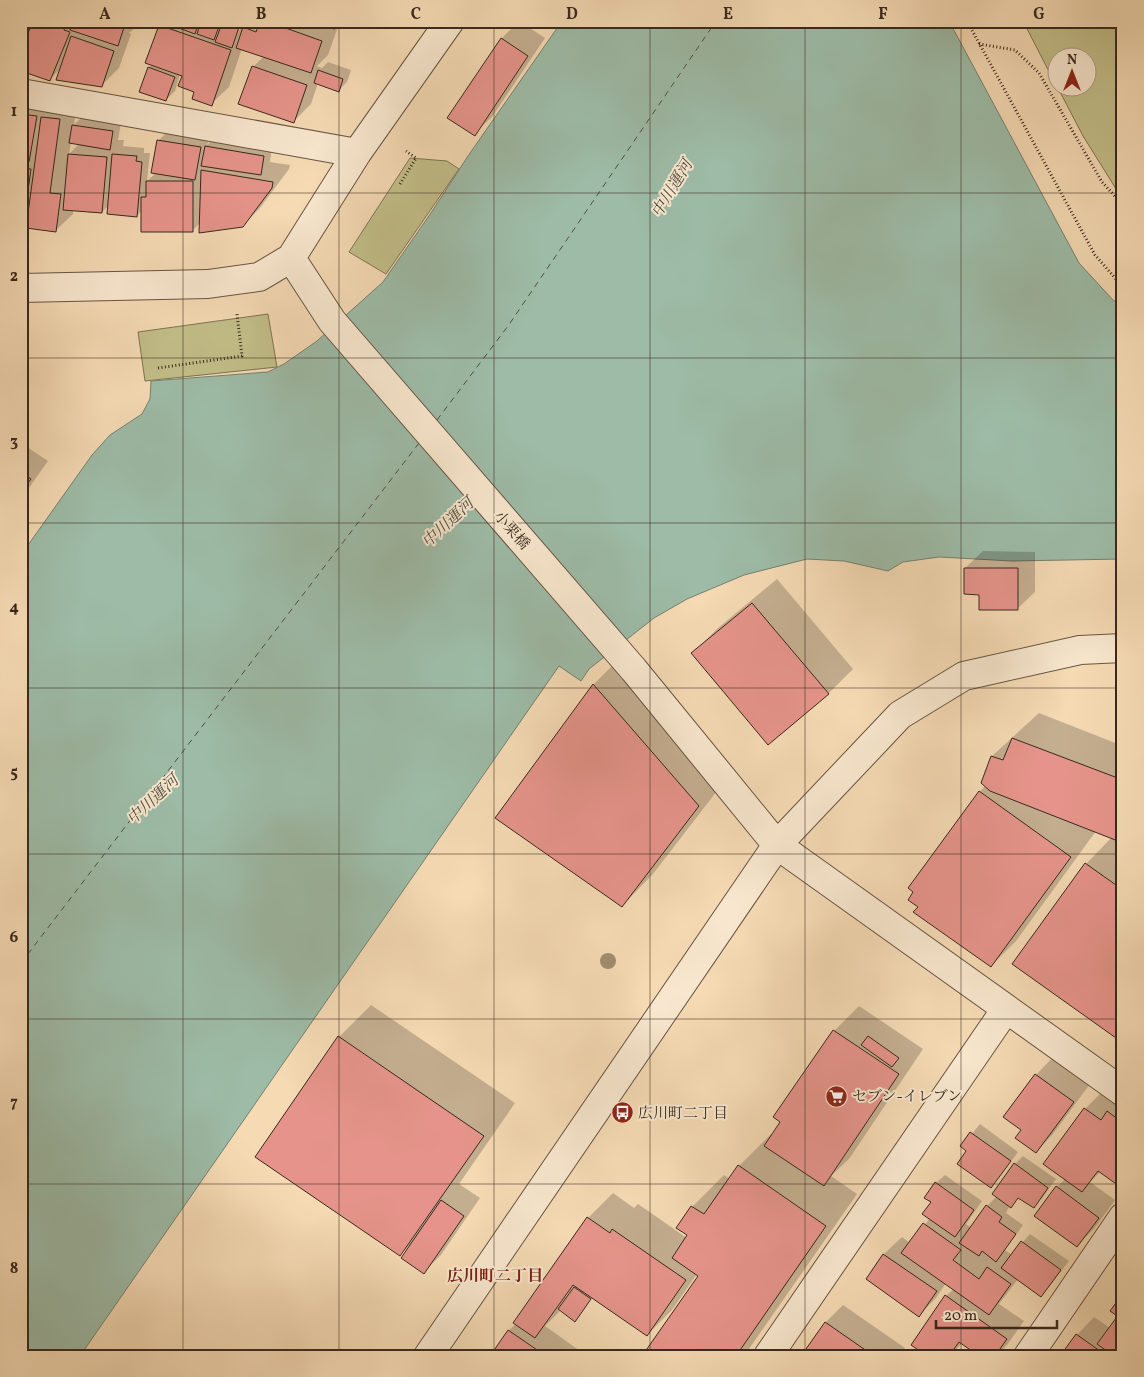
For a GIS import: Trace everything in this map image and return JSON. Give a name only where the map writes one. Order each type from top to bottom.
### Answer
[{"type":"street","points":[[21,288],[208,284],[259,278],[292,258],[357,153],[450,21]]},
{"type":"street","points":[[21,94],[357,153]]},
{"type":"street","name":"小栗橋","points":[[292,258],[332,321],[634,670],[777,845],[1123,1092]]},
{"type":"street","points":[[428,1356],[777,845],[900,715],[964,676],[1080,650],[1123,648]]},
{"type":"street","points":[[768,1356],[1006,1009]]},
{"type":"street","points":[[1028,1356],[1123,1217]]},
{"type":"path","points":[[967,21],[1095,254],[1123,287]]},
{"type":"path","points":[[979,44],[1015,50],[1040,73],[1102,182],[1123,205]]},
{"type":"path","points":[[400,184],[416,158],[406,152]]},
{"type":"path","points":[[158,368],[242,356],[237,311]]},
{"type":"shaded area","points":[[1023,21],[1123,21],[1123,200],[1083,136],[1063,98],[1096,98],[1096,48],[1046,48],[1046,66]]},
{"type":"shaded area","points":[[410,158],[447,161],[459,169],[386,274],[349,252]]},
{"type":"shaded area","points":[[268,314],[277,367],[145,381],[138,332]]},
{"type":"water","name":"中川運河","points":[[562,21],[949,21],[1079,263],[1113,300],[1123,306],[1123,559],[1012,561],[939,557],[903,562],[888,571],[844,561],[807,559],[744,575],[687,599],[654,618],[589,669],[581,681],[559,666],[80,1356],[21,1356],[21,555],[92,455],[110,435],[142,414],[150,399],[151,381],[268,372],[284,364],[317,341],[383,282]]},
{"type":"building","points":[[21,21],[30,21],[21,43]]},
{"type":"building","points":[[33,21],[67,21],[64,30],[70,32],[50,81],[21,71],[21,50]]},
{"type":"building","points":[[72,21],[126,21],[118,46],[70,30]]},
{"type":"building","points":[[160,21],[199,21],[195,34]]},
{"type":"building","points":[[201,21],[221,21],[214,40],[197,34]]},
{"type":"building","points":[[223,21],[239,27],[232,48],[215,42]]},
{"type":"building","points":[[260,21],[266,21],[322,41],[311,73],[236,48],[243,27],[256,32]]},
{"type":"building","points":[[314,21],[336,21],[335,29],[314,25]]},
{"type":"building","points":[[159,25],[231,50],[212,106],[192,99],[194,92],[178,86],[182,76],[145,63]]},
{"type":"building","points":[[71,36],[114,51],[102,87],[56,80]]},
{"type":"building","points":[[501,38],[528,56],[475,136],[447,118]]},
{"type":"building","points":[[252,66],[307,85],[294,123],[238,104]]},
{"type":"building","points":[[148,67],[175,77],[166,101],[139,92]]},
{"type":"building","points":[[318,70],[343,79],[339,92],[314,83]]},
{"type":"building","points":[[21,114],[37,116],[29,162],[21,160]]},
{"type":"building","points":[[41,117],[60,119],[50,193],[61,194],[56,232],[26,228]]},
{"type":"building","points":[[72,125],[113,131],[110,150],[69,143]]},
{"type":"building","points":[[157,140],[201,147],[195,180],[151,173]]},
{"type":"building","points":[[205,146],[264,156],[261,175],[201,166]]},
{"type":"building","points":[[68,154],[107,157],[102,213],[63,210]]},
{"type":"building","points":[[112,154],[137,156],[136,161],[142,162],[137,217],[107,214]]},
{"type":"building","points":[[21,168],[31,169],[23,228],[21,228]]},
{"type":"building","points":[[201,170],[273,182],[272,188],[243,227],[199,233]]},
{"type":"building","points":[[146,181],[193,181],[193,232],[141,232],[141,197],[146,197]]},
{"type":"building","points":[[21,472],[31,479],[21,493]]},
{"type":"building","points":[[964,568],[1018,568],[1018,610],[979,610],[979,595],[964,594]]},
{"type":"building","points":[[752,603],[829,694],[768,745],[691,653]]},
{"type":"building","points":[[593,684],[699,806],[622,907],[495,818]]},
{"type":"building","points":[[1012,738],[1123,780],[1123,843],[990,791],[981,783],[991,756],[1003,760]]},
{"type":"building","points":[[979,791],[1071,857],[991,967],[913,912],[918,907],[908,900],[913,892],[908,888]]},
{"type":"building","points":[[1085,863],[1123,890],[1123,1043],[1012,964]]},
{"type":"building","name":"セブン-イレブン","points":[[833,1030],[899,1074],[824,1186],[764,1146],[780,1122],[773,1117]]},
{"type":"building","points":[[338,1036],[484,1136],[400,1256],[255,1157]]},
{"type":"building","points":[[868,1036],[899,1058],[892,1067],[861,1045]]},
{"type":"building","points":[[1035,1074],[1074,1102],[1036,1153],[1015,1138],[1021,1130],[1003,1117]]},
{"type":"building","points":[[1084,1108],[1101,1120],[1107,1111],[1123,1123],[1123,1180],[1119,1186],[1098,1171],[1082,1192],[1043,1164]]},
{"type":"building","points":[[970,1132],[1011,1161],[991,1188],[957,1164],[966,1151],[960,1146]]},
{"type":"building","points":[[1014,1163],[1048,1188],[1034,1208],[1018,1198],[1011,1208],[992,1194]]},
{"type":"building","points":[[738,1165],[826,1226],[736,1356],[642,1356],[698,1276],[672,1258],[687,1235],[676,1228],[691,1206],[704,1214]]},
{"type":"building","points":[[935,1182],[974,1210],[955,1237],[922,1214],[931,1202],[924,1198]]},
{"type":"building","points":[[1056,1186],[1099,1218],[1077,1247],[1034,1216]]},
{"type":"building","points":[[441,1200],[464,1216],[424,1274],[401,1258]]},
{"type":"building","points":[[986,1205],[1002,1217],[999,1222],[1016,1234],[996,1262],[982,1251],[979,1256],[959,1243]]},
{"type":"building","points":[[587,1217],[610,1233],[612,1229],[686,1280],[647,1336],[573,1285],[535,1338],[513,1323]]},
{"type":"building","points":[[923,1223],[961,1250],[953,1260],[979,1279],[987,1267],[1011,1284],[989,1315],[901,1253]]},
{"type":"building","points":[[1021,1241],[1061,1270],[1041,1297],[1001,1268]]},
{"type":"building","points":[[883,1254],[937,1291],[919,1317],[866,1279]]},
{"type":"building","points":[[574,1287],[591,1299],[575,1322],[558,1309]]},
{"type":"building","points":[[1123,1293],[1123,1320],[1110,1311]]},
{"type":"building","points":[[945,1295],[1007,1339],[995,1356],[979,1356],[959,1342],[949,1356],[927,1356],[911,1345]]},
{"type":"building","points":[[1116,1318],[1123,1323],[1123,1356],[1114,1356],[1097,1344]]},
{"type":"building","points":[[825,1322],[874,1356],[801,1356]]},
{"type":"building","points":[[508,1330],[546,1356],[490,1356]]},
{"type":"building","points":[[1076,1334],[1107,1356],[1060,1356]]},
{"type":"ferry route","points":[[437,420],[508,326],[716,21]]},
{"type":"ferry route","points":[[21,963],[419,443]]},
{"type":"place","name":"セブン-イレブン","points":[[836,1096]]},
{"type":"place","name":"広川町二丁目","points":[[622,1113]]},
{"type":"district","name":"広川町二丁目","points":[[495,1275]]}]
